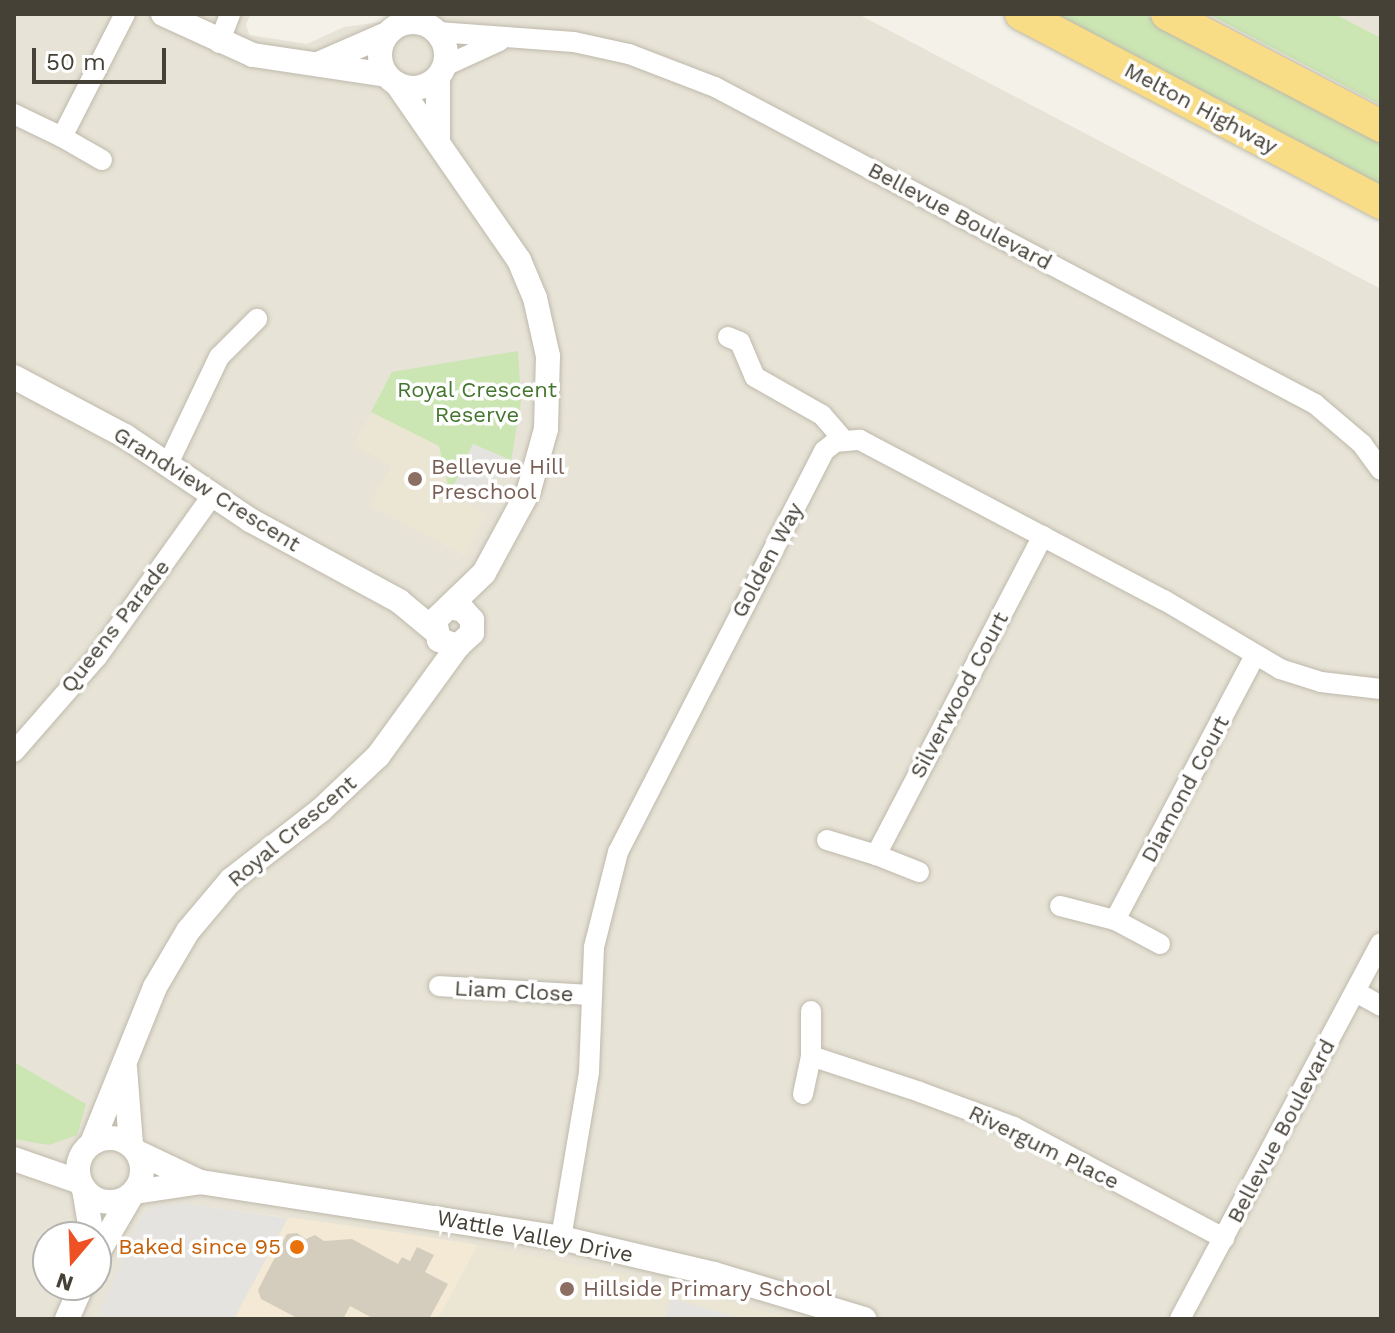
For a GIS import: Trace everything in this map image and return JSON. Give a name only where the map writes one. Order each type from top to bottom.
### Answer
[{"type":"highway","name":"Melton Highway","points":[[1021,14],[1381,203]]},
{"type":"highway","points":[[1167,14],[1381,126]]},
{"type":"street","points":[[62,137],[125,14]]},
{"type":"street","points":[[163,14],[219,43],[253,55],[318,64],[419,88],[441,72]]},
{"type":"street","points":[[219,43],[230,14]]},
{"type":"street","points":[[318,64],[391,26],[412,21],[432,24],[446,48],[441,72],[438,142]]},
{"type":"street","name":"Bellevue Boulevard","points":[[432,24],[503,40],[574,42],[615,51],[715,87],[1315,404],[1362,444],[1381,470]]},
{"type":"street","points":[[391,26],[380,55],[392,80],[519,260],[535,298],[548,356],[546,429],[540,461],[484,573],[472,620],[472,633],[458,646],[444,644],[440,620]]},
{"type":"street","name":"Bellevue Boulevard","points":[[441,72],[503,40]]},
{"type":"street","points":[[14,114],[102,160]]},
{"type":"street","points":[[168,464],[219,357],[257,319]]},
{"type":"street","points":[[728,337],[740,342],[755,377],[822,415],[843,439],[860,440],[1043,536],[1202,621],[1254,657],[1301,677],[1381,689]]},
{"type":"street","name":"Grandview Crescent","points":[[14,377],[168,464],[211,497],[399,601],[440,620]]},
{"type":"street","name":"Golden Way","points":[[561,1238],[589,1072],[589,995],[600,915],[634,815],[824,451],[843,439]]},
{"type":"street","name":"Queens Parade","points":[[14,752],[97,657],[211,497]]},
{"type":"street","name":"Silverwood Court","points":[[876,855],[1043,536]]},
{"type":"street","points":[[440,620],[484,573]]},
{"type":"street","points":[[440,620],[463,610],[472,620]]},
{"type":"street","name":"Royal Crescent","points":[[427,685],[440,620]]},
{"type":"street","name":"Royal Crescent","points":[[90,1145],[125,1068],[155,987],[197,920],[253,860],[350,785],[398,731],[427,685],[458,646]]},
{"type":"street","name":"Diamond Court","points":[[1115,920],[1254,657]]},
{"type":"street","points":[[1356,685],[1381,680]]},
{"type":"street","points":[[827,840],[919,872]]},
{"type":"street","points":[[1060,906],[1115,920],[1160,944]]},
{"type":"street","name":"Bellevue Boulevard","points":[[1180,1319],[1381,943]]},
{"type":"street","name":"Liam Close","points":[[439,986],[589,995]]},
{"type":"street","points":[[1356,992],[1381,1006]]},
{"type":"street","points":[[803,1094],[811,1056],[811,1011]]},
{"type":"street","name":"Rivergum Place","points":[[811,1056],[1014,1127],[1224,1238]]},
{"type":"street","name":"Royal Crescent","points":[[125,1068],[134,1148]]},
{"type":"street","points":[[21,1161],[112,1138],[134,1148],[143,1172],[112,1229]]},
{"type":"street","points":[[89,1221],[78,1164],[90,1145]]},
{"type":"street","name":"Wattle Valley Drive","points":[[134,1148],[200,1182],[561,1238],[742,1281],[864,1319]]},
{"type":"street","points":[[21,1161],[82,1186],[111,1203],[133,1194]]},
{"type":"street","name":"Wattle Valley Drive","points":[[133,1194],[200,1182]]},
{"type":"shaded area","points":[[14,14],[251,14],[246,24],[249,35],[307,44],[344,27],[441,14],[858,14],[1381,289],[1381,1319],[14,1319]]},
{"type":"shaded area","points":[[1335,14],[1381,14],[1381,38]]},
{"type":"shaded area","name":"Bellevue Hill Preschool","points":[[371,412],[439,446],[450,494],[487,513],[465,556],[369,506],[391,465],[354,445]]},
{"type":"shaded area","points":[[473,444],[506,458],[487,500],[454,485]]},
{"type":"shaded area","points":[[181,1203],[478,1245],[438,1319],[97,1319],[105,1301],[112,1301],[112,1284],[141,1215],[152,1207]]},
{"type":"shaded area","points":[[181,1203],[288,1218],[234,1319],[97,1319],[105,1301],[112,1301],[112,1284],[141,1215],[152,1207]]},
{"type":"shaded area","name":"Hillside Primary School","points":[[478,1245],[624,1274],[794,1319],[438,1319]]},
{"type":"shaded area","points":[[671,1298],[739,1318],[744,1319],[665,1319]]},
{"type":"green space","points":[[1043,14],[1144,14],[1381,138],[1381,192]]},
{"type":"green space","points":[[1208,14],[1335,14],[1381,38],[1381,105]]},
{"type":"green space","name":"Royal Crescent Reserve","points":[[518,351],[521,401],[511,461],[473,444],[450,494],[439,446],[371,412],[392,372]]},
{"type":"green space","points":[[14,1062],[86,1104],[77,1135],[49,1145],[14,1139]]},
{"type":"building","points":[[297,1233],[306,1239],[315,1235],[324,1241],[352,1239],[398,1264],[402,1257],[410,1261],[417,1247],[434,1255],[425,1272],[448,1284],[429,1319],[374,1319],[350,1306],[343,1319],[299,1319],[261,1299],[258,1290],[287,1234]]},
{"type":"place","name":"Bellevue Hill Preschool","points":[[415,479]]},
{"type":"place","name":"Baked since 95","points":[[297,1247]]},
{"type":"place","name":"Hillside Primary School","points":[[567,1289]]}]
